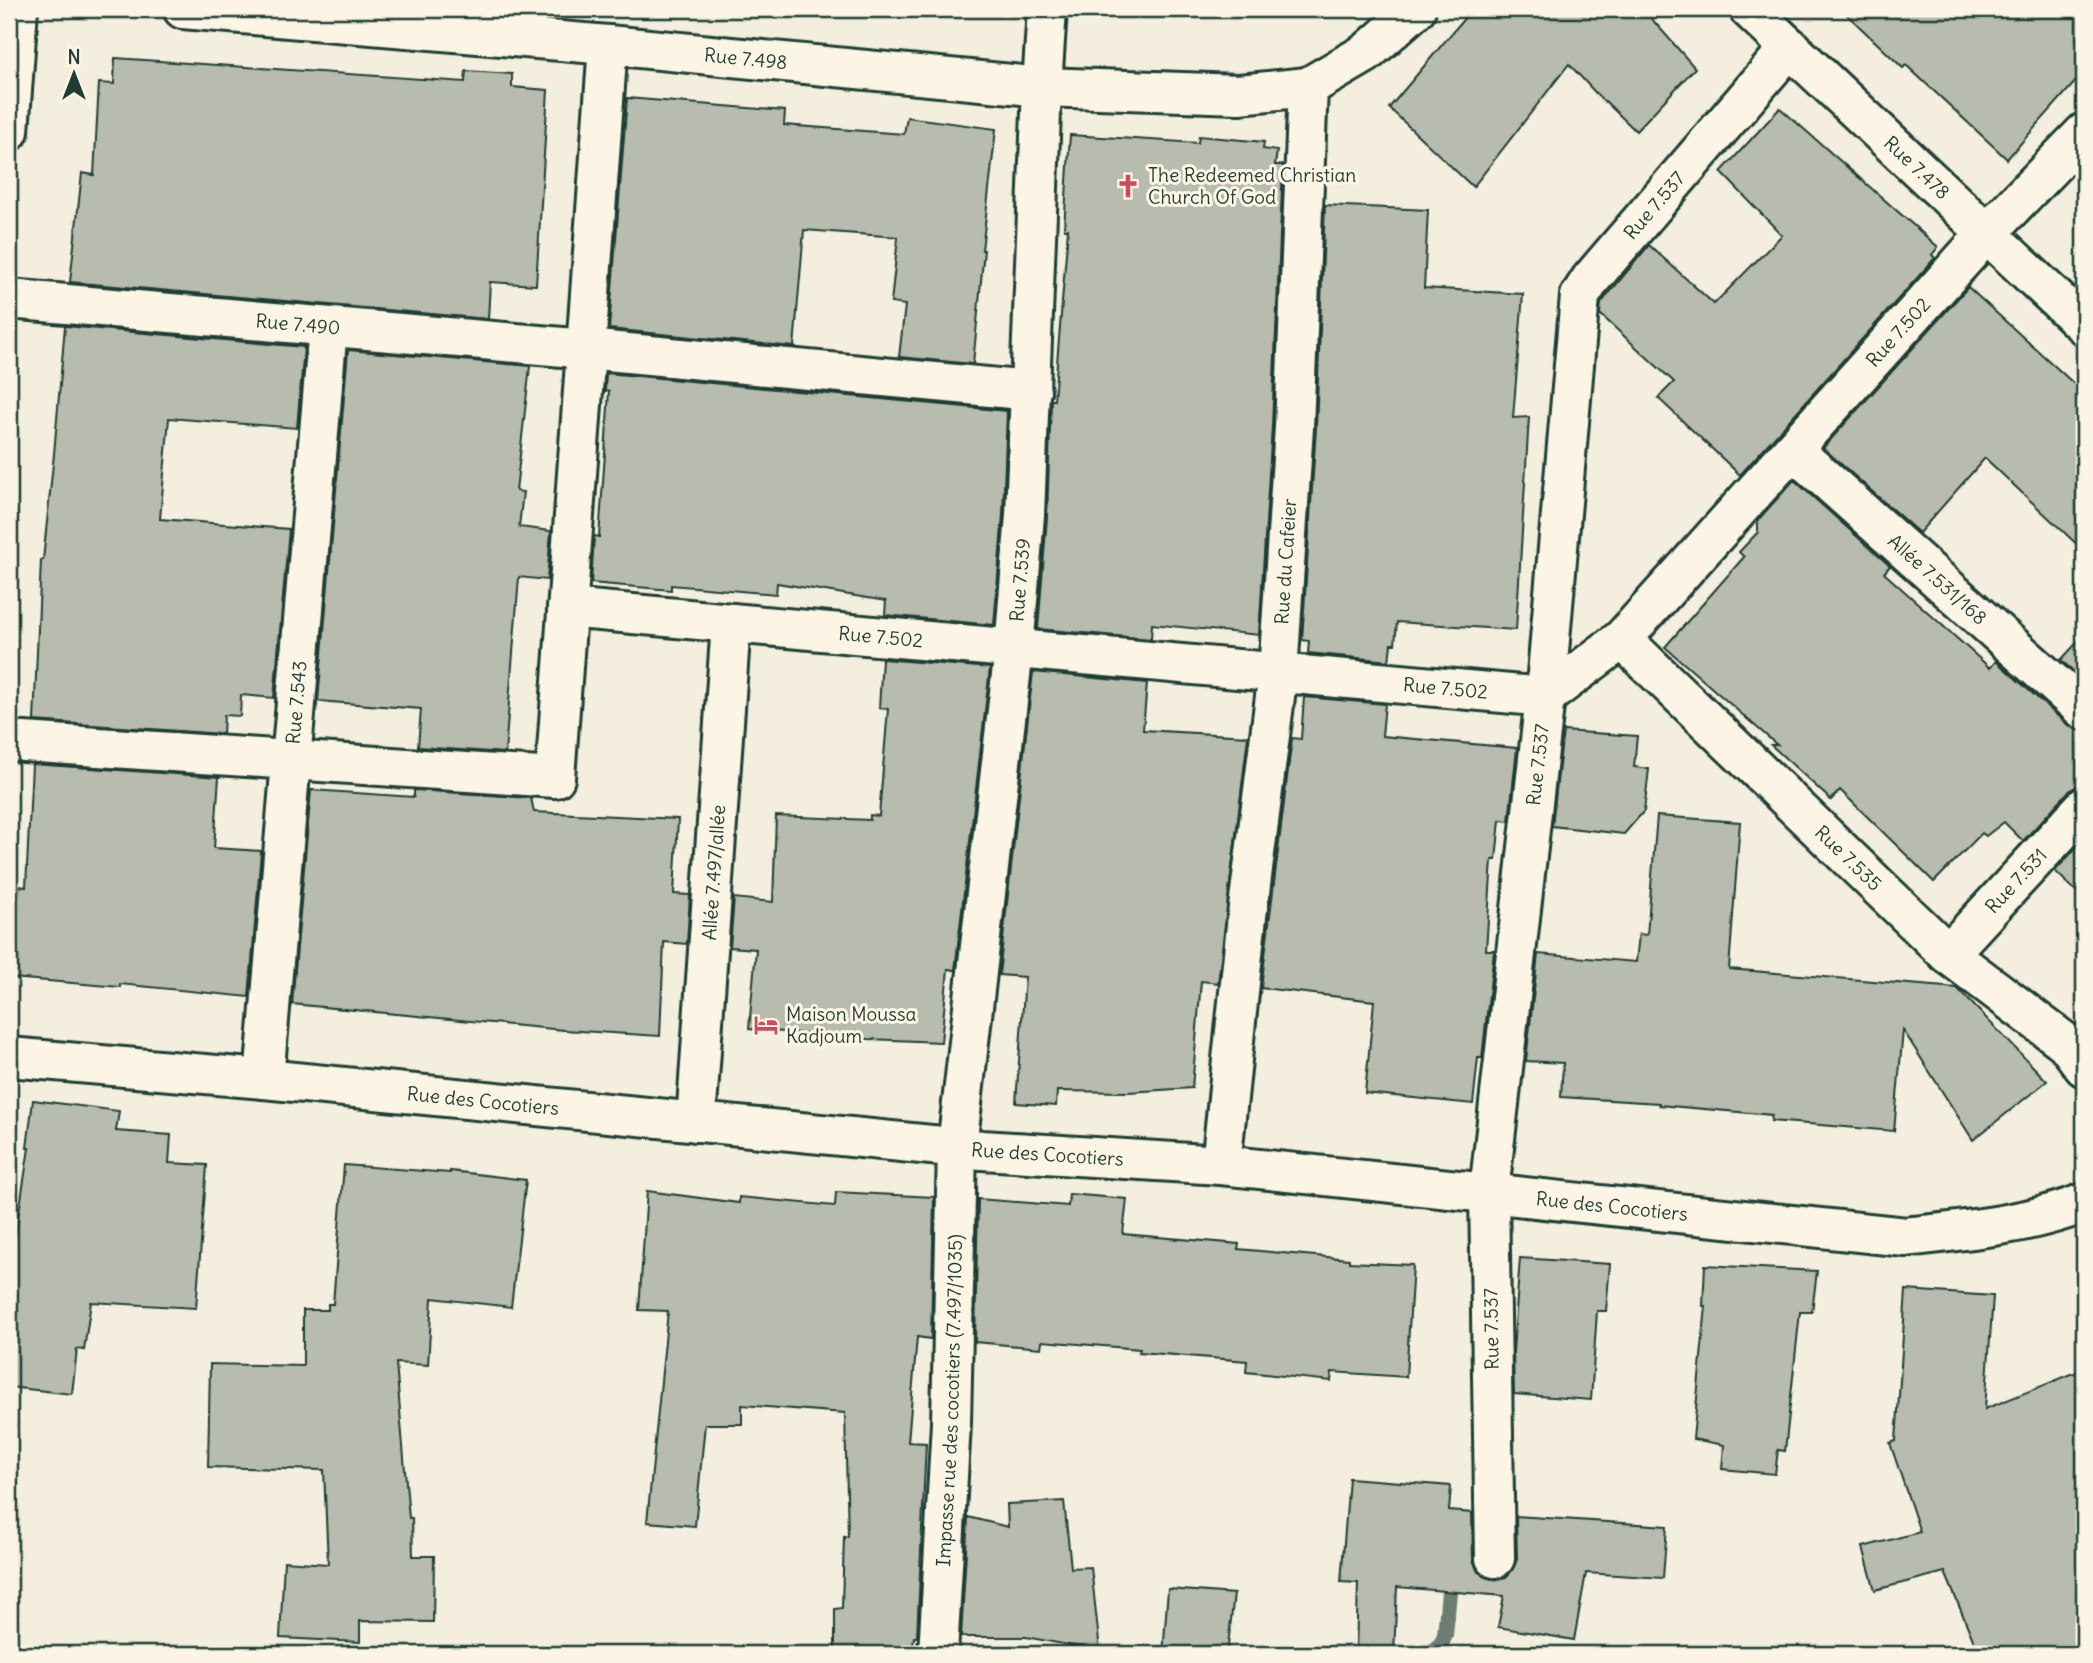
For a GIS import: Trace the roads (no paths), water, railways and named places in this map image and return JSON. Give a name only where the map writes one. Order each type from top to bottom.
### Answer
[{"type":"street","points":[[9,131],[19,9]]},
{"type":"street","name":"Rue 7.498","points":[[183,9],[608,45],[1042,87],[1239,94],[1308,87]]},
{"type":"street","name":"Rue 7.539","points":[[957,1147],[1014,649],[1025,515],[1047,9]]},
{"type":"street","points":[[1308,87],[1366,53],[1416,9]]},
{"type":"street","name":"Rue 7.478","points":[[1749,9],[2084,325]]},
{"type":"street","points":[[9,741],[555,778],[608,45]]},
{"type":"street","name":"Rue 7.537","points":[[1495,1558],[1489,1192],[1545,697],[1580,296],[1591,279],[1790,47]]},
{"type":"street","name":"Rue du Cafeier","points":[[1222,1165],[1247,916],[1278,673],[1294,427],[1308,87]]},
{"type":"street","name":"Rue 7.502","points":[[568,608],[1545,697],[1622,639],[1987,233],[2084,133]]},
{"type":"street","name":"Rue 7.490","points":[[9,299],[1031,391]]},
{"type":"street","name":"Rue 7.543","points":[[264,1079],[328,327]]},
{"type":"street","name":"Allée 7.531/168","points":[[1793,450],[2084,710]]},
{"type":"street","name":"Allée 7.497/allée","points":[[696,1122],[731,623]]},
{"type":"street","name":"Rue 7.535","points":[[1622,639],[1948,954],[2066,1042],[2084,1067]]},
{"type":"street","name":"Rue 7.531","points":[[1948,954],[2084,807]]},
{"type":"street","name":"Rue des Cocotiers","points":[[9,1057],[264,1079],[957,1147],[1222,1165],[1906,1237],[2000,1226],[2084,1203]]},
{"type":"street","name":"Impasse rue des cocotiers (7.497/1035)","points":[[938,1654],[951,1423],[957,1147]]},
{"type":"waterway","points":[[1430,1654],[1441,1644],[1445,1635],[1451,1570]]},
{"type":"waterway","points":[[1077,1648],[1081,1654]]},
{"type":"place","name":"The Redeemed Christian Church Of God","points":[[1128,186]]},
{"type":"place","name":"Maison Moussa Kadjoum","points":[[766,1025]]}]
